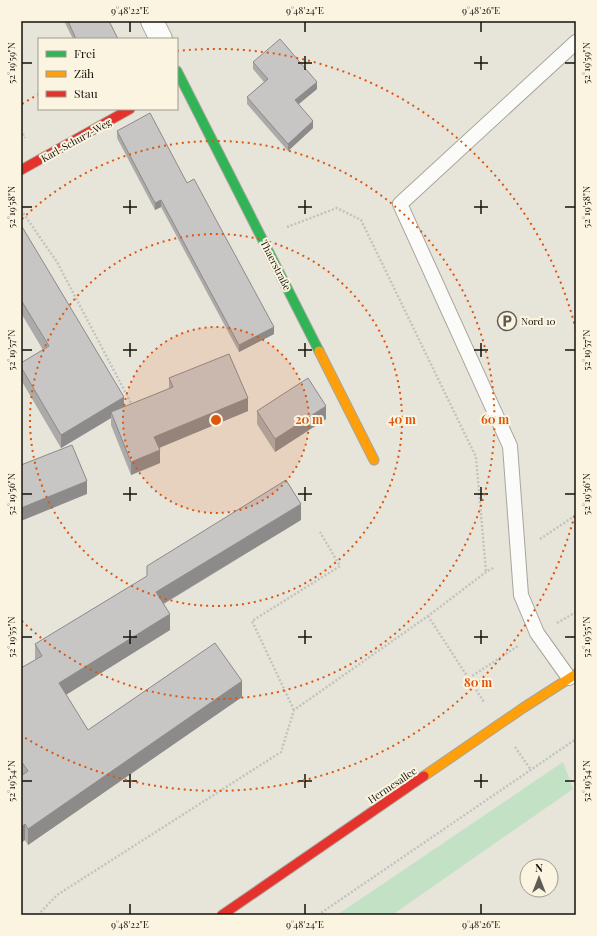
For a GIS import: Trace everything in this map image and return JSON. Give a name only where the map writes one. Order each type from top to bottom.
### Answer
[{"type":"street","points":[[152,21],[160,38]]},
{"type":"street","name":"Thaerstraße","points":[[178,78],[262,237],[374,460]]},
{"type":"street","name":"Karl-Schurz-Weg","points":[[21,170],[128,110]]},
{"type":"street","name":"Hermesallee","points":[[222,915],[523,708],[573,676]]},
{"type":"lane","points":[[573,676],[537,633],[521,595],[510,446],[400,204],[576,42]]},
{"type":"path","points":[[38,915],[57,895],[281,752],[294,710],[428,616],[486,572],[476,457],[361,220],[337,208],[262,237]]},
{"type":"path","points":[[21,210],[57,262],[132,405]]},
{"type":"path","points":[[294,710],[252,621],[340,566],[320,532]]},
{"type":"path","points":[[428,616],[469,678]]},
{"type":"path","points":[[318,915],[576,739]]},
{"type":"green space","points":[[563,762],[573,789],[392,915],[337,915]]},
{"type":"building","points":[[68,21],[109,21],[118,38],[76,38]]},
{"type":"building","points":[[280,39],[317,82],[295,100],[313,121],[288,144],[247,97],[268,79],[253,62]]},
{"type":"building","points":[[150,113],[187,183],[194,179],[274,327],[239,345],[161,200],[155,203],[117,131]]},
{"type":"building","points":[[21,225],[124,397],[61,435],[21,367],[21,363],[49,346],[21,300]]},
{"type":"building","points":[[229,354],[248,398],[154,437],[160,450],[131,462],[111,412],[173,387],[169,378]]},
{"type":"building","points":[[308,378],[326,406],[275,439],[257,411]]},
{"type":"building","points":[[72,445],[87,481],[21,508],[21,465]]},
{"type":"building","points":[[286,480],[301,504],[156,592],[170,614],[59,683],[88,730],[215,643],[242,681],[28,829],[25,824],[21,827],[21,776],[28,771],[21,761],[21,668],[42,656],[35,644],[147,576],[147,566]]},
{"type":"traffic: fast","points":[[178,73],[319,351]]},
{"type":"traffic: slow","points":[[319,351],[374,460]]},
{"type":"traffic: slow","points":[[424,776],[523,708],[576,674]]},
{"type":"traffic: jam","points":[[21,170],[128,110]]},
{"type":"traffic: jam","points":[[222,915],[424,776]]},
{"type":"place","name":"Nord 10","points":[[507,321]]}]
